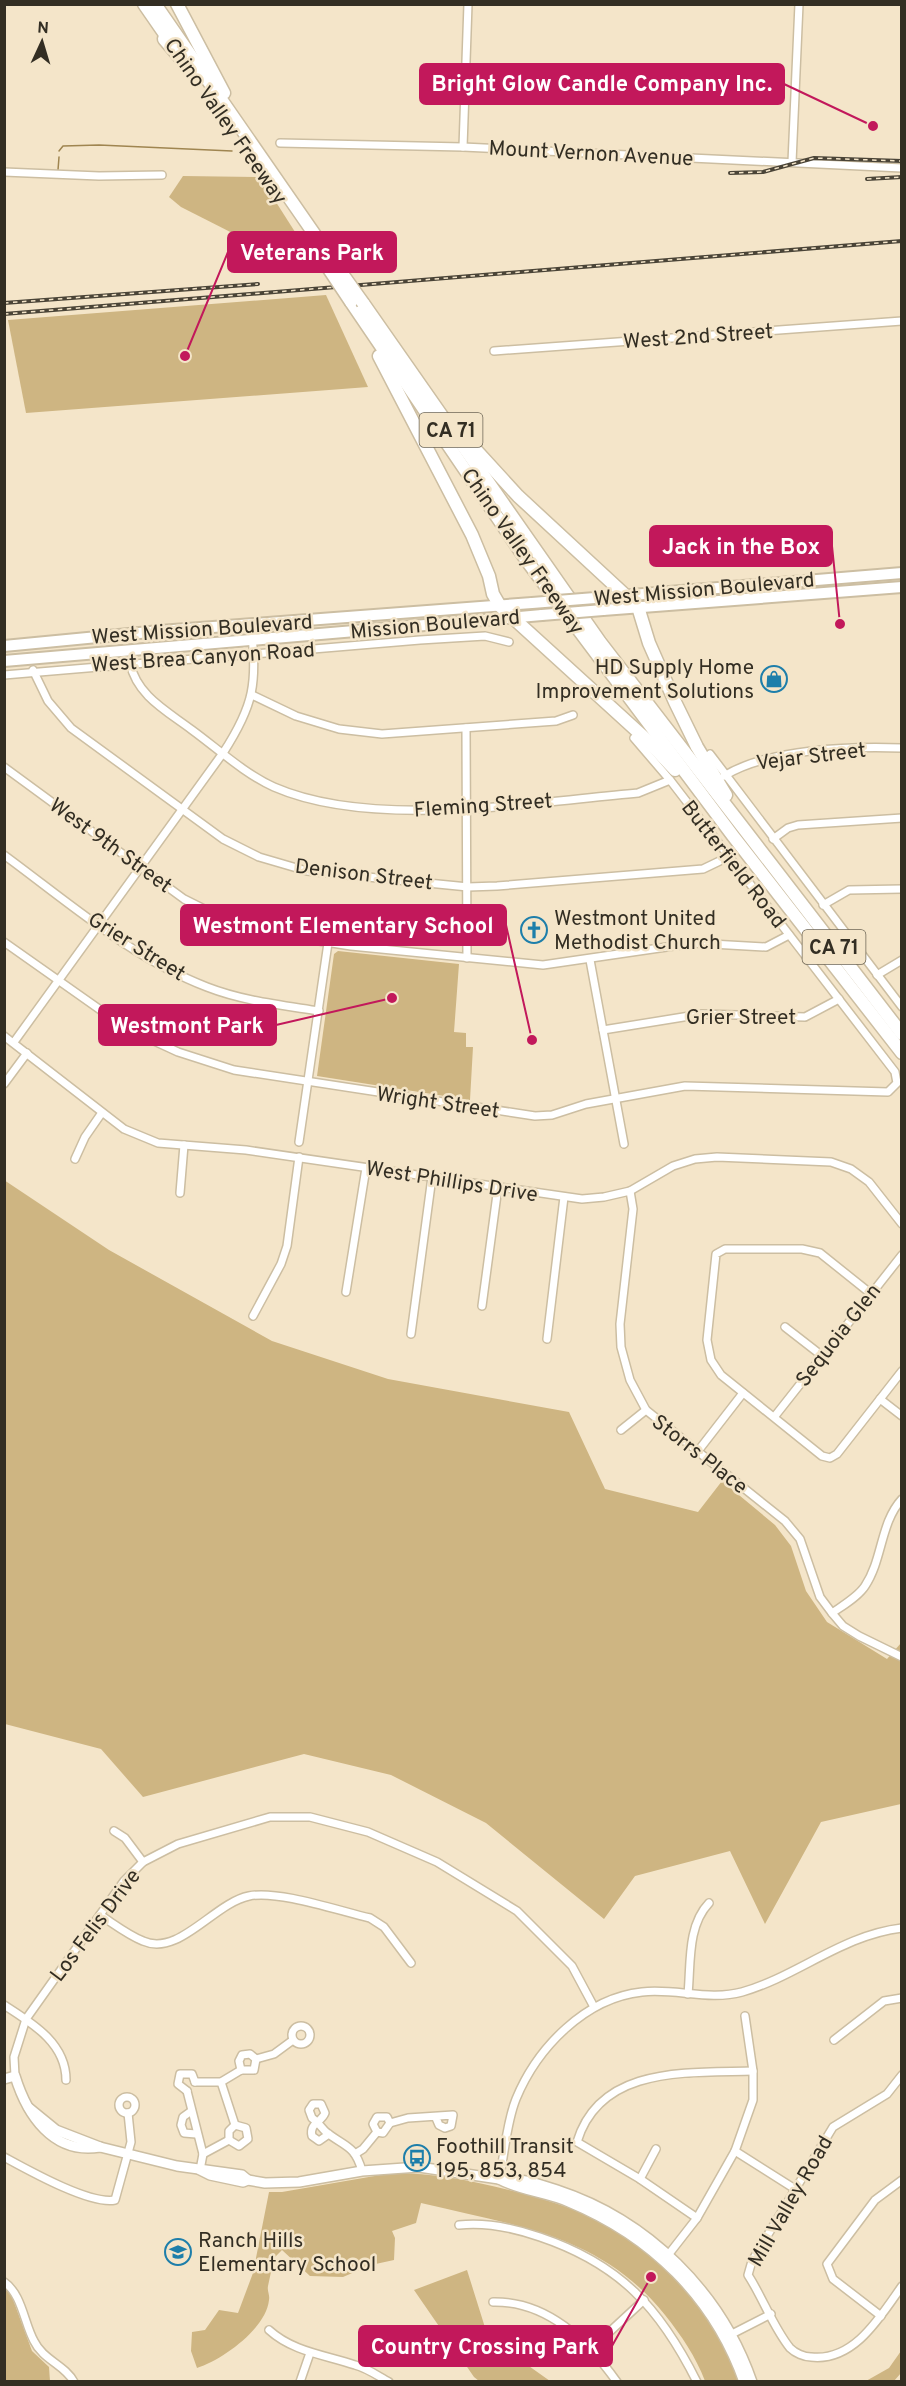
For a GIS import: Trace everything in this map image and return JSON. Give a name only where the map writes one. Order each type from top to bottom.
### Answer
[{"type":"highway","points":[[133,4],[189,68]]},
{"type":"highway","name":"Chino Valley Freeway","points":[[144,4],[189,68],[243,134]]},
{"type":"highway","name":"Chino Valley Freeway","points":[[155,4],[527,561],[733,836],[902,1053]]},
{"type":"highway","points":[[177,4],[243,134]]},
{"type":"highway","points":[[357,305],[472,535],[489,576],[493,594],[500,606],[647,740],[733,836]]},
{"type":"highway","name":"Chino Valley Freeway","points":[[357,305],[434,402],[600,642],[902,1034]]},
{"type":"highway","points":[[434,402],[518,496],[638,607],[649,643],[697,747],[767,859]]},
{"type":"main road","name":"West Mission Boulevard","points":[[4,646],[902,573]]},
{"type":"main road","name":"Mission Boulevard","points":[[4,661],[510,617],[902,587]]},
{"type":"main road","points":[[56,655],[65,649],[85,645],[86,638]]},
{"type":"main road","points":[[4,2079],[15,2076],[29,2108],[56,2130],[100,2147],[200,2170],[212,2169],[242,2175],[248,2180],[299,2182],[359,2172],[419,2167],[499,2179],[512,2186],[566,2200],[608,2220],[667,2257],[729,2336],[752,2382]]},
{"type":"main road","points":[[729,2336],[744,2382]]},
{"type":"street","points":[[463,147],[468,4]]},
{"type":"street","points":[[792,162],[799,4]]},
{"type":"street","name":"Mount Vernon Avenue","points":[[280,143],[463,147],[902,168]]},
{"type":"street","points":[[4,172],[99,176],[162,175]]},
{"type":"street","name":"West 2nd Street","points":[[494,351],[902,321]]},
{"type":"street","points":[[14,1042],[244,721],[252,695],[254,654],[251,625]]},
{"type":"street","name":"West Brea Canyon Road","points":[[4,675],[33,670],[485,636],[509,642]]},
{"type":"street","name":"Fleming Street","points":[[130,663],[136,683],[148,697],[223,753],[273,786],[306,798],[421,811],[638,793],[670,780]]},
{"type":"street","name":"Denison Street","points":[[33,670],[48,701],[71,728],[223,839],[260,857],[307,871],[468,887],[703,869],[728,857]]},
{"type":"street","points":[[252,695],[296,716],[339,729],[382,734],[556,721],[573,715]]},
{"type":"street","points":[[466,728],[467,958]]},
{"type":"street","name":"Butterfield Road","points":[[634,738],[670,780],[839,999],[895,1072],[897,1079]]},
{"type":"street","name":"Vejar Street","points":[[724,776],[746,764],[790,755],[839,749],[902,748]]},
{"type":"street","points":[[710,754],[724,776],[902,1007]]},
{"type":"street","name":"West 9th Street","points":[[4,767],[184,899],[228,921],[262,932],[328,943],[543,965],[590,960],[694,943],[766,947],[789,935]]},
{"type":"street","points":[[773,839],[788,828],[798,825],[902,818]]},
{"type":"street","name":"Grier Street","points":[[4,855],[158,964],[208,988],[262,1002],[319,1011]]},
{"type":"street","points":[[823,905],[849,890],[902,889]]},
{"type":"street","name":"Wright Street","points":[[4,942],[126,1028],[178,1052],[234,1071],[535,1116],[552,1115],[614,1098],[685,1086],[710,1085],[880,1093],[894,1088],[897,1079]]},
{"type":"street","points":[[299,1142],[328,943]]},
{"type":"street","points":[[590,960],[624,1144]]},
{"type":"street","points":[[877,975],[902,960]]},
{"type":"street","name":"Grier Street","points":[[603,1030],[702,1014],[804,1017],[839,999]]},
{"type":"street","name":"West Phillips Drive","points":[[4,1036],[101,1114],[141,1137],[184,1145],[300,1157],[564,1197],[604,1197],[630,1191],[673,1166],[717,1157],[831,1162],[851,1169],[869,1182],[902,1224]]},
{"type":"street","points":[[4,1084],[27,1053]]},
{"type":"street","points":[[75,1159],[85,1137],[101,1114]]},
{"type":"street","points":[[180,1193],[184,1145]]},
{"type":"street","points":[[253,1316],[281,1264],[287,1246],[300,1157]]},
{"type":"street","points":[[346,1292],[366,1168]]},
{"type":"street","points":[[411,1334],[432,1177]]},
{"type":"street","points":[[482,1306],[498,1187]]},
{"type":"street","name":"Storrs Place","points":[[630,1191],[633,1209],[621,1324],[621,1347],[630,1380],[646,1410],[785,1521],[800,1539],[820,1597],[843,1626],[902,1657]]},
{"type":"street","points":[[547,1339],[564,1197]]},
{"type":"street","points":[[870,1293],[820,1253],[802,1249],[725,1249],[716,1254],[707,1340],[711,1360],[721,1375],[822,1456],[830,1458],[837,1454],[902,1371]]},
{"type":"street","name":"Sequoia Glen","points":[[775,1416],[902,1255]]},
{"type":"street","points":[[785,1327],[821,1355]]},
{"type":"street","points":[[698,1451],[743,1393]]},
{"type":"street","points":[[880,1399],[902,1416]]},
{"type":"street","points":[[621,1430],[646,1410]]},
{"type":"street","points":[[832,1613],[864,1588],[872,1574],[888,1521],[902,1499]]},
{"type":"street","name":"Los Felis Drive","points":[[15,2076],[15,2057],[26,2019],[124,1881],[143,1862],[178,1844],[270,1816],[310,1817],[368,1832],[437,1862],[517,1911],[572,1966],[594,2007]]},
{"type":"street","points":[[114,1832],[125,1838],[143,1862]]},
{"type":"street","points":[[100,1915],[145,1942],[162,1944],[180,1938],[225,1905],[247,1896],[266,1894],[370,1918],[384,1927],[411,1963]]},
{"type":"street","points":[[688,1994],[694,1928],[699,1913],[709,1903]]},
{"type":"street","points":[[499,2179],[510,2121],[524,2082],[561,2033],[594,2007],[618,1997],[641,1992],[727,1995],[741,1992],[778,1977],[847,1942],[878,1931],[902,1928]]},
{"type":"street","points":[[834,2040],[884,2001],[902,1998]]},
{"type":"street","points":[[4,2005],[26,2019],[48,2038],[60,2053],[66,2080]]},
{"type":"street","points":[[667,2257],[697,2218],[735,2151],[753,2100],[753,2071],[745,2016]]},
{"type":"street","points":[[256,2059],[268,2056],[293,2040]]},
{"type":"street","points":[[242,2070],[239,2061],[242,2055],[250,2054],[256,2059]]},
{"type":"street","points":[[187,2091],[195,2082],[220,2082],[242,2070],[254,2070],[256,2059]]},
{"type":"street","points":[[697,2218],[640,2179],[578,2142],[581,2131],[600,2105],[629,2084],[663,2073],[753,2071]]},
{"type":"street","points":[[195,2082],[192,2074],[180,2074],[178,2085],[187,2091],[190,2112],[203,2154],[200,2170]]},
{"type":"street","name":"Mill Valley Road","points":[[881,2316],[857,2342],[841,2352],[822,2358],[805,2357],[792,2350],[748,2276],[752,2261],[833,2127],[851,2113],[887,2094],[902,2074]]},
{"type":"street","points":[[220,2082],[235,2125]]},
{"type":"street","points":[[190,2112],[183,2117],[181,2125],[184,2133],[196,2134]]},
{"type":"street","points":[[6,2161],[105,2202],[115,2200],[131,2142],[128,2113]]},
{"type":"street","points":[[377,2132],[373,2124],[377,2117],[387,2117],[390,2123]]},
{"type":"street","points":[[390,2123],[416,2117],[436,2118]]},
{"type":"street","points":[[329,2134],[323,2140],[313,2139],[311,2130],[317,2121],[329,2134],[349,2146],[355,2154],[359,2172]]},
{"type":"street","points":[[355,2154],[363,2149],[377,2132],[386,2131],[390,2123]]},
{"type":"street","points":[[229,2140],[239,2146],[248,2139],[246,2128],[235,2125]]},
{"type":"street","points":[[229,2140],[229,2131],[235,2125]]},
{"type":"street","points":[[203,2154],[229,2140]]},
{"type":"street","points":[[640,2179],[656,2149]]},
{"type":"street","points":[[735,2151],[795,2189]]},
{"type":"street","points":[[902,2180],[875,2200],[827,2264],[833,2279],[881,2316],[902,2286]]},
{"type":"street","points":[[459,2225],[477,2223],[526,2232],[575,2249],[622,2278],[644,2300],[678,2343],[697,2382]]},
{"type":"street","points":[[4,2282],[13,2287],[33,2341],[42,2355],[74,2382]]},
{"type":"street","points":[[591,2349],[644,2300]]},
{"type":"street","points":[[493,2302],[511,2302],[531,2308],[570,2329],[591,2349],[617,2382]]},
{"type":"street","points":[[729,2336],[771,2314]]},
{"type":"street","points":[[269,2330],[280,2340],[310,2353],[358,2365],[389,2382]]},
{"type":"street","points":[[300,2382],[310,2353]]},
{"type":"shaded area","points":[[183,176],[260,177],[318,268],[305,270],[181,207],[169,197]]},
{"type":"shaded area","points":[[326,295],[368,387],[26,413],[8,320]]},
{"type":"shaded area","points":[[338,951],[459,964],[454,1032],[466,1033],[466,1047],[473,1047],[470,1100],[317,1076],[334,954]]},
{"type":"shaded area","points":[[4,1180],[109,1250],[272,1341],[388,1379],[569,1412],[605,1489],[698,1512],[722,1481],[775,1525],[791,1546],[806,1591],[827,1622],[887,1659],[901,1643],[901,1804],[821,1822],[765,1924],[730,1851],[635,1876],[604,1919],[486,1823],[391,1775],[304,1754],[143,1797],[101,1749],[5,1724]]},
{"type":"shaded area","points":[[392,2173],[451,2178],[509,2190],[589,2216],[622,2233],[651,2254],[677,2279],[700,2308],[721,2342],[740,2381],[705,2381],[688,2346],[665,2315],[640,2288],[613,2267],[584,2250],[523,2227],[421,2203],[416,2223],[392,2231],[395,2238],[394,2260],[371,2265],[343,2277],[310,2276],[282,2250],[273,2259],[268,2288],[269,2300],[260,2322],[230,2351],[197,2368],[191,2351],[192,2332],[205,2330],[219,2310],[238,2313],[253,2273],[269,2192],[282,2192]]},
{"type":"shaded area","points":[[467,2270],[488,2337],[550,2381],[479,2381],[474,2377],[414,2290]]},
{"type":"shaded area","points":[[4,2287],[11,2294],[32,2351],[49,2367],[50,2381],[5,2380]]},
{"type":"shaded area","points":[[901,2351],[901,2373],[894,2381],[866,2381],[889,2368]]},
{"type":"waterway","points":[[59,151],[63,146],[99,145],[232,151]]},
{"type":"waterway","points":[[58,170],[59,157]]},
{"type":"railway","points":[[730,173],[763,172],[814,158],[902,161]]},
{"type":"railway","points":[[867,179],[902,177]]},
{"type":"railway","points":[[4,314],[902,241]]},
{"type":"railway","points":[[4,303],[258,284]]},
{"type":"place","name":"Bright Glow Candle Company Inc.","points":[[873,126]]},
{"type":"place","name":"Veterans Park","points":[[185,356]]},
{"type":"place","name":"Jack in the Box","points":[[840,624]]},
{"type":"place","name":"HD Supply Home Improvement Solutions","points":[[774,679]]},
{"type":"place","name":"Westmont United Methodist Church","points":[[534,930]]},
{"type":"place","name":"Westmont Park","points":[[392,998]]},
{"type":"place","name":"Westmont Elementary School","points":[[532,1040]]},
{"type":"place","name":"Foothill Transit 195, 853, 854","points":[[417,2158]]},
{"type":"place","name":"Ranch Hills Elementary School","points":[[178,2252]]},
{"type":"place","name":"Country Crossing Park","points":[[651,2277]]}]
